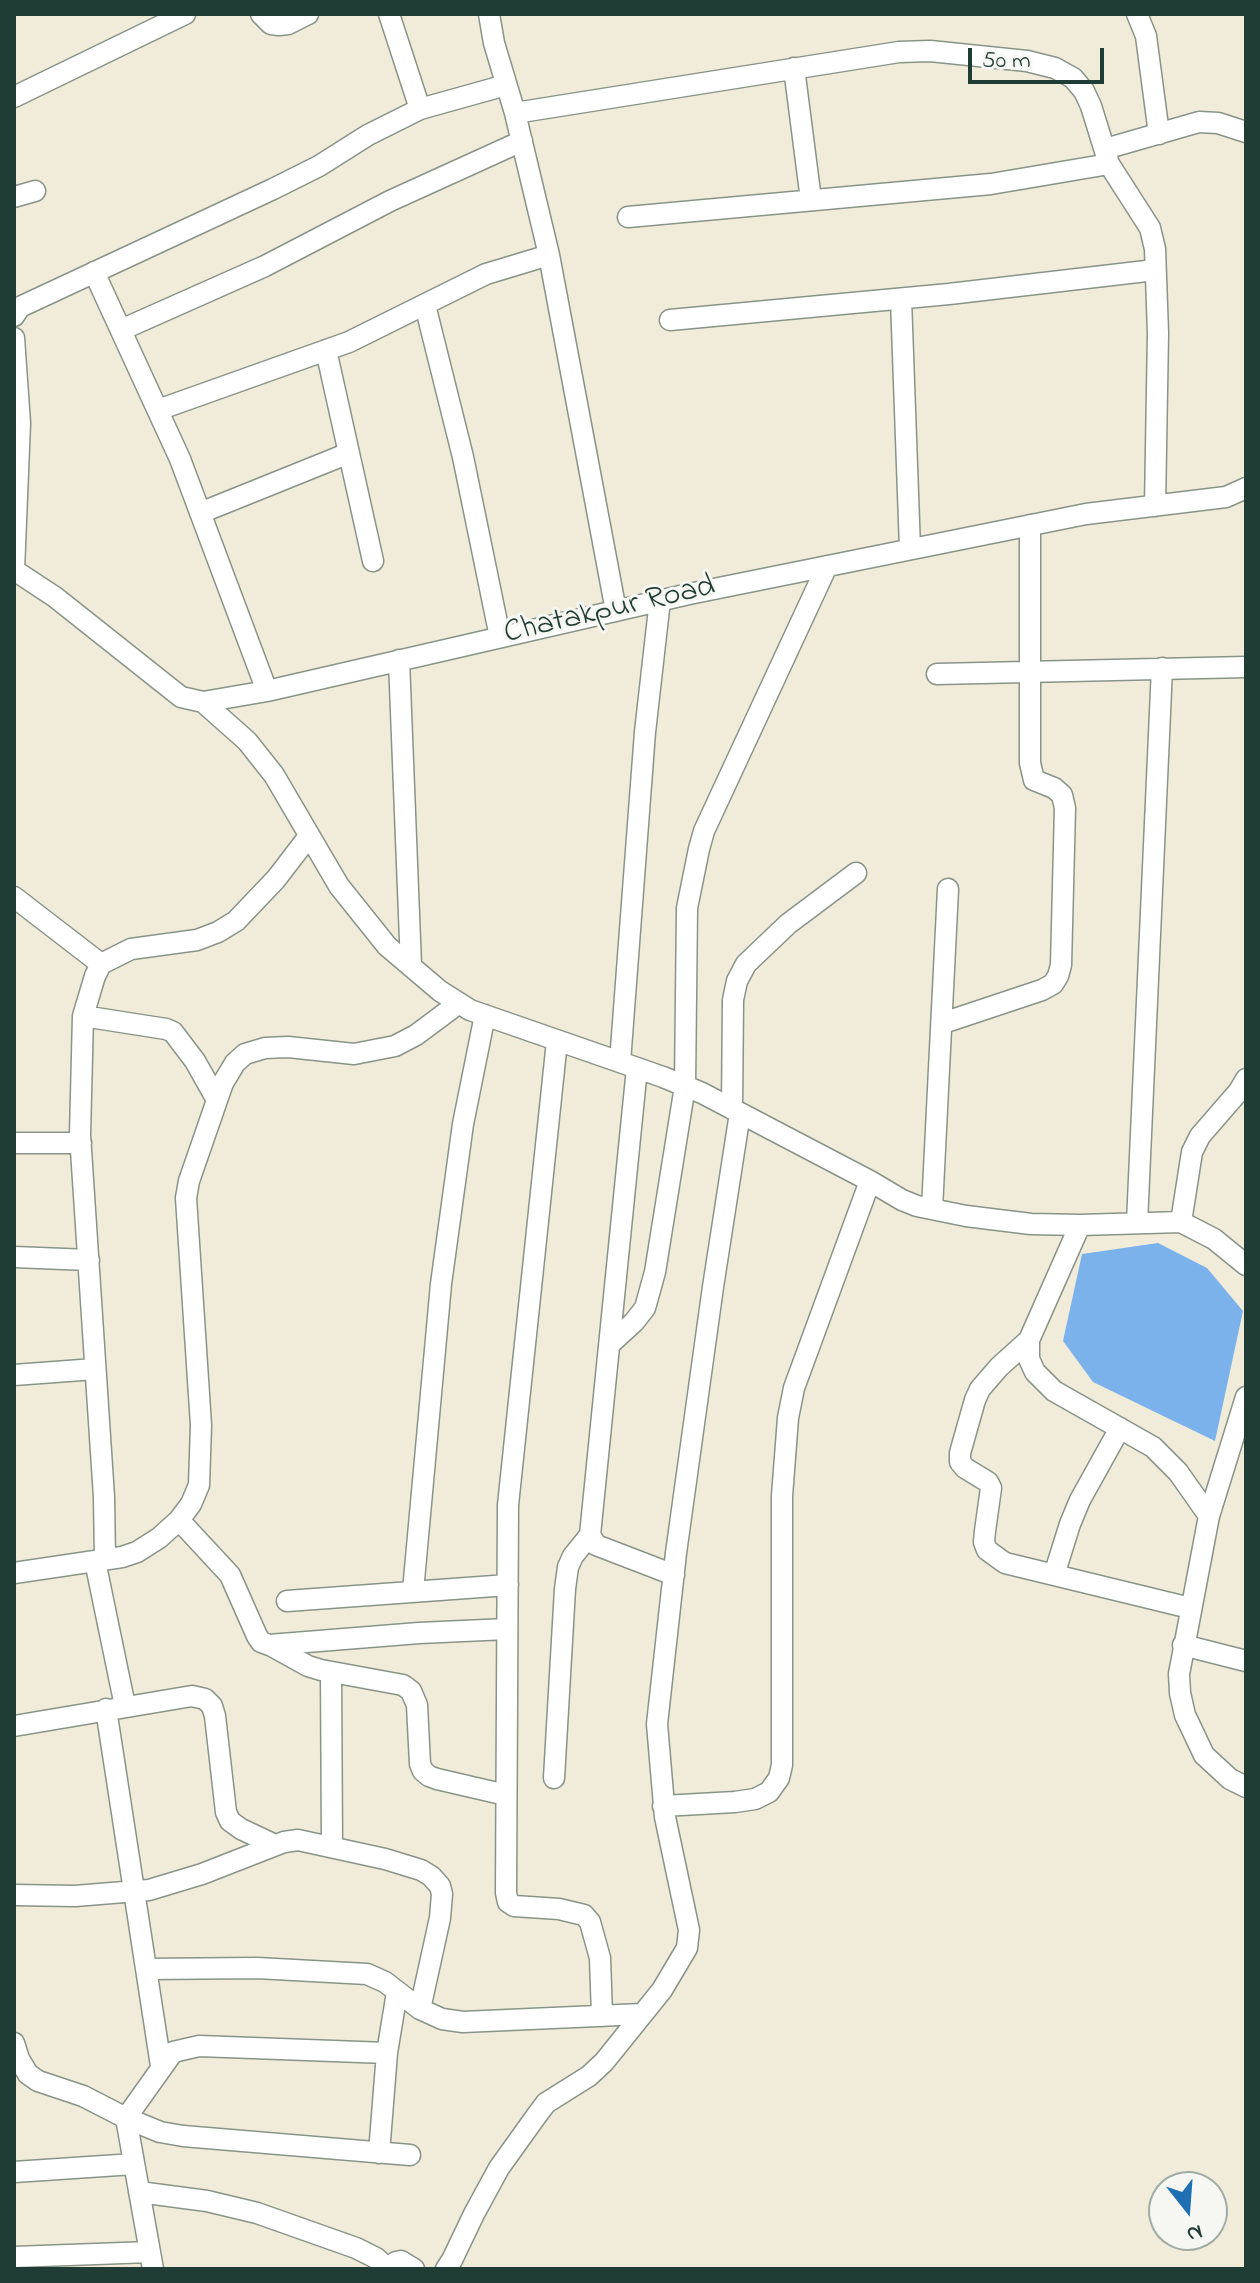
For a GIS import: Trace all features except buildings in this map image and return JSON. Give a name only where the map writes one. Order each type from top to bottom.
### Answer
[{"type":"street","points":[[14,97],[185,14]]},
{"type":"street","points":[[261,14],[271,24],[279,25],[308,14]]},
{"type":"street","points":[[389,14],[420,109]]},
{"type":"street","points":[[489,14],[549,255],[616,611]]},
{"type":"street","points":[[1137,14],[1146,36],[1159,134]]},
{"type":"street","points":[[515,113],[899,52],[930,51],[1027,61],[1055,68],[1073,78],[1091,106],[1107,157],[1150,228],[1155,249],[1158,333],[1155,506]]},
{"type":"street","points":[[794,68],[811,200]]},
{"type":"street","points":[[14,316],[20,307],[273,189],[420,109],[506,85]]},
{"type":"street","points":[[628,217],[991,184],[1107,157],[1159,134],[1199,122],[1218,123],[1246,132]]},
{"type":"street","points":[[121,330],[265,266],[390,201],[522,141]]},
{"type":"street","points":[[14,197],[35,191]]},
{"type":"street","points":[[158,410],[349,342],[486,274],[549,255]]},
{"type":"street","points":[[670,320],[901,299],[1155,270]]},
{"type":"street","points":[[94,272],[180,459],[267,691]]},
{"type":"street","points":[[901,299],[910,549]]},
{"type":"street","points":[[425,305],[463,457],[500,637]]},
{"type":"street","points":[[14,338],[20,423],[14,570],[55,597],[181,697],[203,702],[247,741],[274,775],[353,906],[387,946],[440,991],[470,1010],[685,1086],[902,1200],[966,1216],[1031,1224],[1181,1222],[1222,1244],[1246,1265]]},
{"type":"street","points":[[326,350],[373,561]]},
{"type":"street","points":[[200,513],[349,453]]},
{"type":"street","name":"Chatakpur Road","points":[[203,702],[267,691],[660,600],[1086,514],[1236,496],[1246,488]]},
{"type":"street","points":[[943,1023],[1042,990],[1053,984],[1061,965],[1065,808],[1062,795],[1034,780],[1031,772],[1030,525]]},
{"type":"street","points":[[610,1344],[645,1308],[655,1272],[685,1086],[687,908],[693,870],[704,831],[827,566]]},
{"type":"street","points":[[554,1778],[565,1589],[573,1556],[590,1535],[610,1344],[629,1065],[645,732],[660,600]]},
{"type":"street","points":[[399,660],[411,966]]},
{"type":"street","points":[[937,674],[1246,667]]},
{"type":"street","points":[[1137,1223],[1162,668]]},
{"type":"street","points":[[161,2066],[135,1891],[100,1561],[104,1497],[81,1143],[83,1016],[101,964],[131,949],[197,940],[236,921],[276,879],[309,836]]},
{"type":"street","points":[[446,2269],[499,2168],[546,2103],[589,2076],[604,2062],[678,1966],[687,1948],[689,1930],[663,1806],[657,1724],[736,1111],[733,1000],[737,981],[746,964],[788,924],[856,873]]},
{"type":"street","points":[[932,1209],[948,889]]},
{"type":"street","points":[[14,897],[101,964]]},
{"type":"street","points":[[14,1573],[100,1561],[137,1552],[159,1538],[191,1504],[199,1485],[201,1425],[186,1198],[223,1083],[235,1063],[245,1054],[265,1048],[288,1047],[354,1054],[395,1046],[416,1035],[459,1003]]},
{"type":"street","points":[[413,1591],[441,1284],[463,1124],[485,1015]]},
{"type":"street","points":[[83,1016],[173,1032],[195,1061],[217,1100]]},
{"type":"street","points":[[557,1041],[508,1505],[506,1893],[508,1902],[514,1906],[559,1909],[584,1915],[590,1922],[600,1958],[602,2016]]},
{"type":"street","points":[[1181,1222],[1192,1152],[1200,1136],[1246,1079]]},
{"type":"street","points":[[14,1143],[81,1143]]},
{"type":"street","points":[[663,1806],[755,1799],[769,1792],[779,1778],[782,1765],[782,1496],[788,1418],[794,1388],[870,1181]]},
{"type":"street","points":[[1080,1225],[1029,1340],[1029,1359],[1035,1372],[1054,1391],[1153,1447],[1166,1458],[1209,1516]]},
{"type":"street","points":[[1222,1244],[1246,1245]]},
{"type":"street","points":[[14,1257],[89,1260]]},
{"type":"street","points":[[1029,1340],[980,1389],[960,1453],[960,1462],[965,1468],[988,1482],[991,1488],[985,1531],[987,1550],[1005,1563],[1190,1608]]},
{"type":"street","points":[[14,1375],[95,1369]]},
{"type":"street","points":[[1246,1397],[1209,1516],[1179,1674],[1185,1715],[1204,1755],[1215,1768],[1246,1787]]},
{"type":"street","points":[[1054,1575],[1080,1500],[1120,1428]]},
{"type":"street","points":[[179,1520],[230,1575],[261,1642],[308,1666],[403,1685],[411,1691],[417,1705],[423,1771],[437,1779],[506,1795]]},
{"type":"street","points":[[590,1535],[596,1545],[674,1575]]},
{"type":"street","points":[[287,1601],[508,1585]]},
{"type":"street","points":[[269,1645],[507,1629]]},
{"type":"street","points":[[1183,1645],[1246,1661]]},
{"type":"street","points":[[331,1672],[332,1847]]},
{"type":"street","points":[[14,1726],[192,1696],[205,1699],[212,1706],[215,1716],[226,1812],[230,1821],[275,1845]]},
{"type":"street","points":[[14,1895],[75,1896],[163,1887],[275,1845],[298,1840],[385,1859],[421,1870],[440,1886],[442,1905],[420,2009]]},
{"type":"street","points":[[146,1969],[257,1968],[367,1974],[385,1982],[420,2009],[442,2019],[463,2022],[642,2014]]},
{"type":"street","points":[[379,2153],[387,2053],[397,1992]]},
{"type":"street","points":[[14,2043],[28,2074],[38,2081],[83,2096],[160,2132],[410,2155]]},
{"type":"street","points":[[14,2257],[151,2260],[126,2118],[173,2052],[199,2046],[387,2053]]},
{"type":"street","points":[[14,2172],[134,2164]]},
{"type":"street","points":[[139,2192],[207,2201],[257,2213],[356,2248],[376,2258],[387,2269],[401,2261],[414,2269]]},
{"type":"water","points":[[1158,1243],[1207,1268],[1243,1311],[1215,1441],[1093,1382],[1063,1341],[1082,1254]]}]
